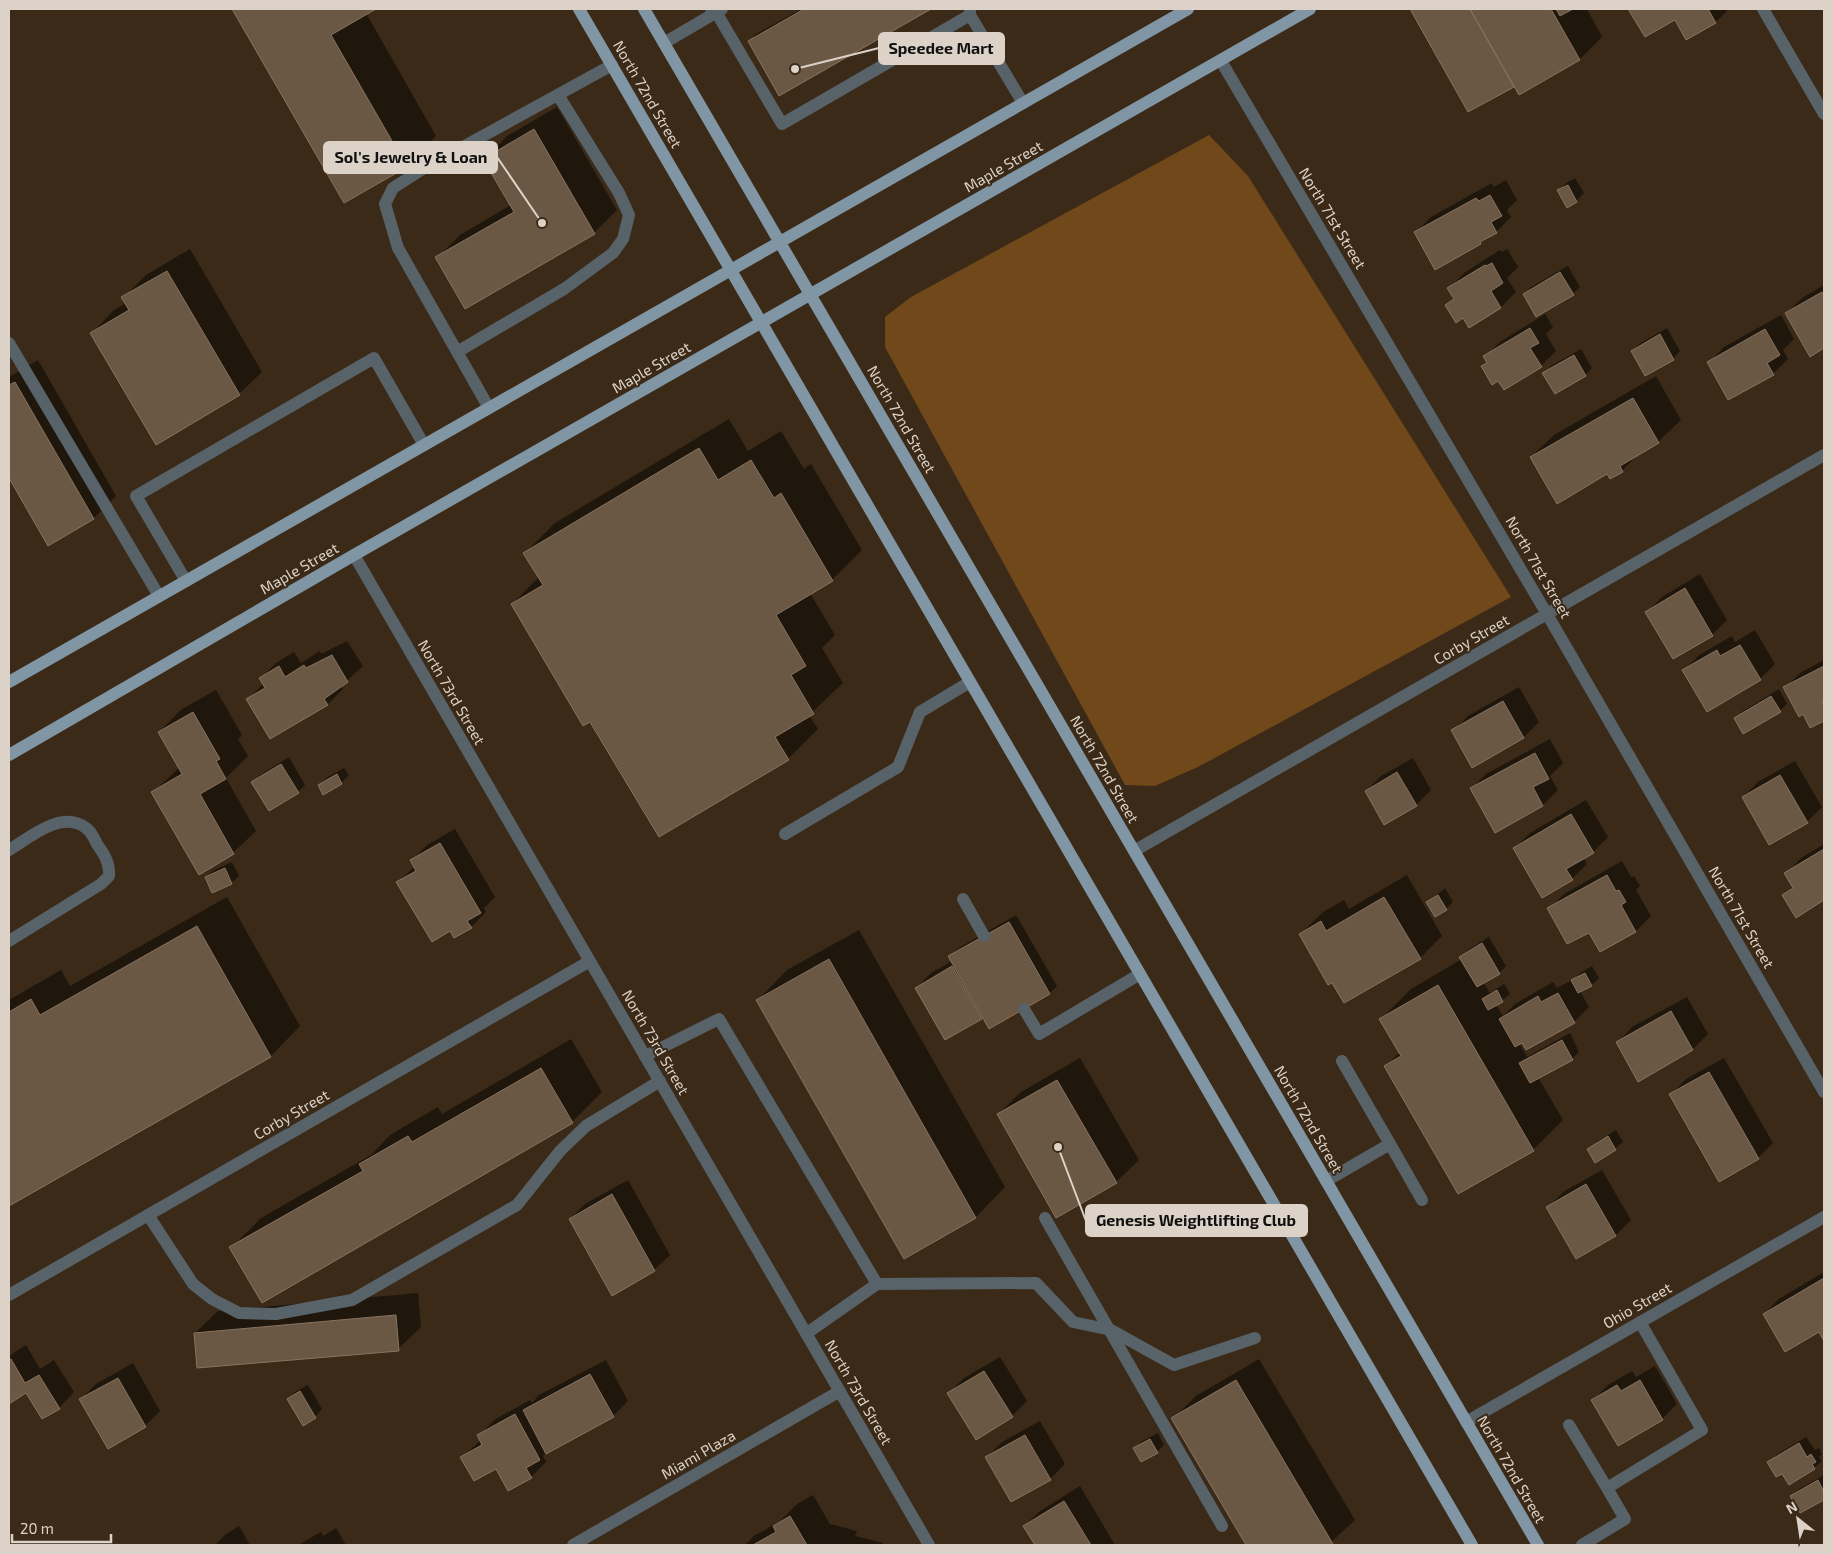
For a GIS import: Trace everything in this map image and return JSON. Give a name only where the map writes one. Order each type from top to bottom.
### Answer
[{"type":"main road","name":"North 72nd Street","points":[[579,9],[1472,1545]]},
{"type":"main road","name":"North 72nd Street","points":[[644,9],[1538,1545]]},
{"type":"main road","points":[[9,682],[1188,9]]},
{"type":"main road","name":"Maple Street","points":[[9,755],[354,555],[1310,9]]},
{"type":"street","points":[[664,43],[716,10],[782,124],[970,12],[1023,103]]},
{"type":"street","points":[[1765,10],[1824,114]]},
{"type":"street","name":"North 71st Street","points":[[1221,61],[1547,614],[1824,1092]]},
{"type":"street","points":[[489,408],[398,248],[385,204],[393,188],[400,183],[612,65]]},
{"type":"street","points":[[457,352],[564,289],[613,253],[623,239],[629,215],[619,193],[558,95]]},
{"type":"street","points":[[9,343],[159,596]]},
{"type":"street","points":[[186,581],[136,496],[374,358],[424,445]]},
{"type":"street","name":"Corby Street","points":[[1134,851],[1824,455]]},
{"type":"street","name":"North 73rd Street","points":[[354,555],[929,1545]]},
{"type":"street","points":[[785,834],[898,768],[920,712],[970,682]]},
{"type":"street","points":[[9,850],[55,823],[67,821],[80,823],[88,829],[110,868],[109,876],[100,884],[9,941]]},
{"type":"street","points":[[963,899],[984,936]]},
{"type":"street","name":"Corby Street","points":[[9,1295],[590,961]]},
{"type":"street","points":[[1024,1008],[1039,1034],[1140,974]]},
{"type":"street","points":[[645,1056],[719,1019],[877,1284]]},
{"type":"street","points":[[1342,1060],[1422,1200]]},
{"type":"street","points":[[148,1215],[193,1284],[212,1299],[240,1313],[276,1314],[352,1300],[517,1206],[560,1151],[586,1126],[660,1081]]},
{"type":"street","points":[[1326,1182],[1390,1144]]},
{"type":"street","name":"Ohio Street","points":[[1466,1422],[1824,1217]]},
{"type":"street","points":[[1046,1218],[1222,1526]]},
{"type":"street","points":[[807,1333],[877,1284],[1036,1283],[1073,1322],[1110,1330],[1174,1364],[1255,1338]]},
{"type":"street","points":[[1607,1488],[1702,1430],[1640,1322]]},
{"type":"street","name":"Miami Plaza","points":[[573,1545],[840,1391]]},
{"type":"street","points":[[1569,1425],[1624,1519],[1582,1545]]},
{"type":"shaded area","points":[[1209,135],[1248,176],[1511,597],[1200,766],[1155,786],[1125,785],[885,347],[885,317],[911,297]]},
{"type":"building","points":[[232,9],[376,9],[331,35],[407,167],[344,203]]},
{"type":"building","points":[[804,9],[931,9],[779,96],[748,41]]},
{"type":"building","points":[[1410,9],[1470,9],[1514,87],[1468,112]]},
{"type":"building","points":[[1470,9],[1551,9],[1580,60],[1519,95]]},
{"type":"building","points":[[1556,9],[1573,9],[1560,16]]},
{"type":"building","points":[[1628,9],[1708,9],[1716,23],[1686,40],[1675,20],[1645,37]]},
{"type":"building","points":[[534,129],[595,234],[465,309],[435,257],[514,212],[483,159]]},
{"type":"building","points":[[1568,185],[1577,202],[1567,208],[1557,190]]},
{"type":"building","points":[[1490,195],[1502,216],[1491,222],[1497,233],[1435,270],[1414,232],[1476,198],[1479,201]]},
{"type":"building","points":[[1492,263],[1503,283],[1491,291],[1501,308],[1469,328],[1463,318],[1456,323],[1445,305],[1454,299],[1447,288],[1485,265]]},
{"type":"building","points":[[167,271],[240,395],[156,445],[90,333],[129,310],[121,297]]},
{"type":"building","points":[[1560,272],[1574,295],[1536,317],[1523,294]]},
{"type":"building","points":[[1822,292],[1824,295],[1824,348],[1810,357],[1785,313]]},
{"type":"building","points":[[1530,328],[1539,343],[1530,348],[1542,367],[1504,390],[1498,381],[1492,385],[1481,366],[1487,363],[1483,356]]},
{"type":"building","points":[[1765,329],[1780,355],[1767,363],[1774,375],[1728,400],[1707,362]]},
{"type":"building","points":[[1660,334],[1674,360],[1645,376],[1631,351]]},
{"type":"building","points":[[1574,355],[1586,376],[1555,394],[1542,373]]},
{"type":"building","points":[[15,382],[94,519],[48,546],[9,478],[9,385]]},
{"type":"building","points":[[1633,398],[1659,443],[1620,466],[1623,472],[1610,479],[1607,474],[1557,504],[1530,457]]},
{"type":"building","points":[[699,448],[718,480],[751,460],[774,498],[781,493],[833,581],[776,615],[806,666],[791,675],[814,714],[775,737],[789,760],[659,837],[590,722],[583,726],[511,604],[543,585],[523,553]]},
{"type":"building","points":[[1685,588],[1713,636],[1673,659],[1645,612]]},
{"type":"building","points":[[1740,645],[1761,680],[1707,712],[1682,670],[1717,650],[1720,656]]},
{"type":"building","points":[[332,655],[348,682],[324,699],[328,705],[270,739],[246,699],[265,688],[259,678],[279,666],[285,677],[304,665],[306,668]]},
{"type":"building","points":[[1824,666],[1824,700],[1822,701],[1824,721],[1810,728],[1803,714],[1799,717],[1783,687]]},
{"type":"building","points":[[1771,696],[1781,712],[1743,734],[1734,718]]},
{"type":"building","points":[[1503,701],[1524,738],[1472,768],[1451,730]]},
{"type":"building","points":[[193,712],[220,759],[216,761],[226,779],[200,794],[234,854],[199,875],[151,792],[182,774],[158,732]]},
{"type":"building","points":[[1535,753],[1549,779],[1533,787],[1543,806],[1495,833],[1470,788]]},
{"type":"building","points":[[281,764],[299,793],[269,811],[251,782]]},
{"type":"building","points":[[1397,772],[1417,806],[1384,825],[1365,791]]},
{"type":"building","points":[[337,774],[342,784],[323,795],[318,785]]},
{"type":"building","points":[[1780,775],[1808,823],[1769,845],[1742,797]]},
{"type":"building","points":[[1571,814],[1594,853],[1566,869],[1573,880],[1542,898],[1513,848]]},
{"type":"building","points":[[440,843],[481,913],[467,921],[472,928],[454,938],[450,931],[432,942],[396,882],[416,871],[410,860]]},
{"type":"building","points":[[1824,849],[1824,900],[1796,918],[1782,895],[1793,888],[1784,873]]},
{"type":"building","points":[[225,868],[232,884],[212,893],[205,877]]},
{"type":"building","points":[[1607,875],[1616,891],[1619,890],[1626,902],[1621,905],[1636,932],[1600,952],[1589,933],[1567,944],[1547,908]]},
{"type":"building","points":[[1438,895],[1447,910],[1435,917],[1426,902]]},
{"type":"building","points":[[1384,897],[1421,959],[1344,1003],[1332,983],[1328,985],[1299,934],[1321,921],[1326,931]]},
{"type":"building","points":[[1009,922],[1050,994],[989,1029],[948,956]]},
{"type":"building","points":[[197,926],[271,1057],[9,1206],[9,1012],[31,999],[40,1015]]},
{"type":"building","points":[[1482,943],[1500,974],[1477,987],[1459,957]]},
{"type":"building","points":[[829,959],[976,1218],[904,1259],[756,1000]]},
{"type":"building","points":[[952,966],[982,1019],[945,1040],[915,988]]},
{"type":"building","points":[[1585,973],[1592,986],[1578,993],[1571,980]]},
{"type":"building","points":[[1438,985],[1534,1151],[1458,1194],[1384,1066],[1401,1056],[1379,1019]]},
{"type":"building","points":[[1497,990],[1503,1002],[1488,1010],[1482,999]]},
{"type":"building","points":[[1558,993],[1575,1023],[1526,1050],[1522,1043],[1515,1047],[1499,1019],[1538,996],[1541,1002]]},
{"type":"building","points":[[1671,1011],[1693,1050],[1638,1082],[1616,1042]]},
{"type":"building","points":[[1562,1040],[1573,1060],[1530,1083],[1519,1063]]},
{"type":"building","points":[[541,1068],[573,1123],[262,1303],[229,1247],[363,1171],[359,1164],[408,1136],[412,1142]]},
{"type":"building","points":[[1709,1072],[1759,1159],[1719,1182],[1669,1094]]},
{"type":"building","points":[[1057,1080],[1117,1183],[1056,1218],[997,1114]]},
{"type":"building","points":[[1608,1136],[1616,1150],[1595,1163],[1587,1149]]},
{"type":"building","points":[[1586,1184],[1616,1236],[1576,1259],[1546,1207]]},
{"type":"building","points":[[612,1194],[655,1271],[612,1296],[569,1219]]},
{"type":"building","points":[[1824,1278],[1824,1341],[1819,1332],[1785,1352],[1763,1314]]},
{"type":"building","points":[[396,1315],[399,1351],[197,1368],[194,1333]]},
{"type":"building","points":[[11,1359],[25,1383],[39,1375],[60,1409],[42,1419],[26,1393],[9,1404],[9,1360]]},
{"type":"building","points":[[984,1371],[1013,1417],[976,1440],[947,1393]]},
{"type":"building","points":[[590,1374],[614,1417],[546,1454],[523,1410]]},
{"type":"building","points":[[118,1378],[146,1427],[108,1449],[79,1399]]},
{"type":"building","points":[[1236,1380],[1333,1544],[1246,1545],[1171,1418]]},
{"type":"building","points":[[1640,1380],[1663,1420],[1618,1446],[1591,1400],[1617,1385],[1621,1391]]},
{"type":"building","points":[[300,1391],[316,1418],[303,1426],[287,1399]]},
{"type":"building","points":[[515,1414],[540,1460],[526,1468],[532,1478],[508,1491],[496,1469],[474,1481],[460,1457],[482,1445],[477,1435]]},
{"type":"building","points":[[1025,1435],[1051,1480],[1011,1502],[985,1457]]},
{"type":"building","points":[[1150,1439],[1158,1453],[1141,1462],[1133,1448]]},
{"type":"building","points":[[1799,1443],[1807,1457],[1811,1454],[1816,1462],[1812,1464],[1815,1469],[1789,1485],[1782,1474],[1776,1477],[1767,1462]]},
{"type":"building","points":[[1818,1480],[1824,1492],[1824,1500],[1800,1513],[1790,1496]]},
{"type":"building","points":[[1064,1501],[1091,1545],[1035,1545],[1023,1526]]},
{"type":"building","points":[[790,1516],[807,1545],[753,1545],[776,1532],[773,1526]]},
{"type":"place","name":"Speedee Mart","points":[[795,69]]},
{"type":"place","name":"Sol's Jewelry & Loan","points":[[542,223]]},
{"type":"place","name":"Genesis Weightlifting Club","points":[[1058,1147]]}]
